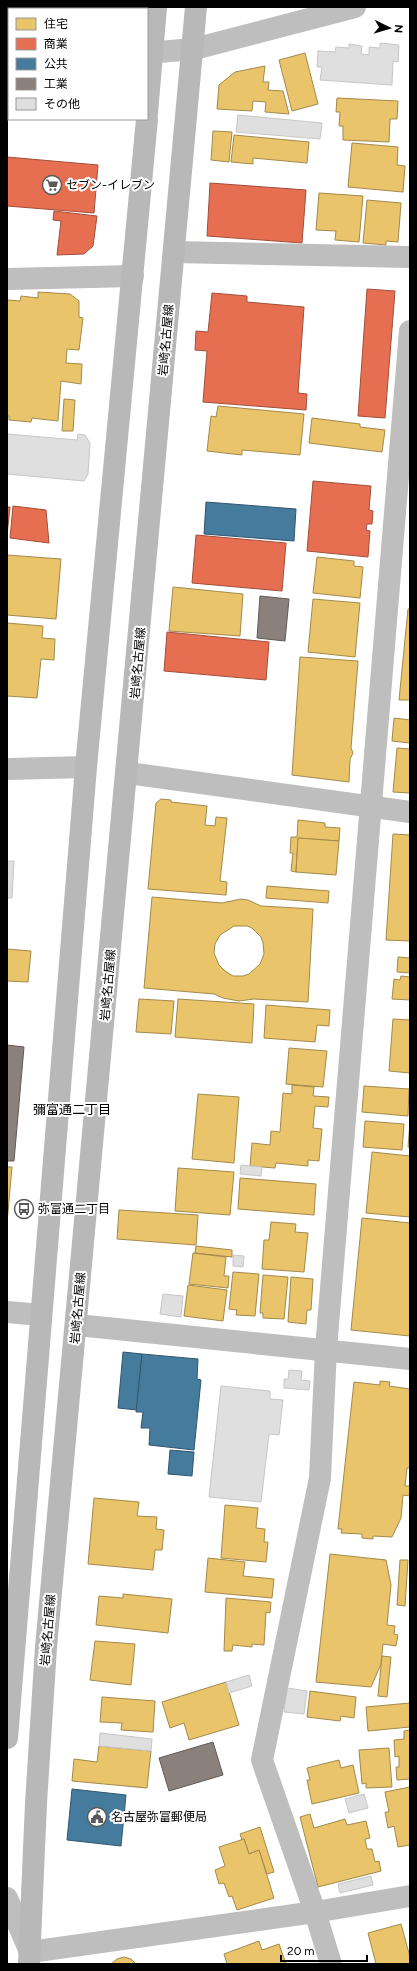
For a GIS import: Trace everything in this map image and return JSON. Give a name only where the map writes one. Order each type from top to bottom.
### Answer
[{"type":"main road","points":[[148,93],[150,53],[156,7]]},
{"type":"main road","name":"岩崎名古屋線","points":[[29,1958],[36,1803],[46,1655],[128,773],[174,252],[194,49],[196,7]]},
{"type":"main road","points":[[7,1738],[86,767],[133,276],[146,120]]},
{"type":"street","points":[[150,53],[194,49],[355,7]]},
{"type":"street","points":[[174,252],[410,256]]},
{"type":"street","points":[[7,280],[133,276]]},
{"type":"street","points":[[331,1964],[315,1912],[262,1760],[320,1478],[326,1349],[410,331]]},
{"type":"street","points":[[7,769],[86,767]]},
{"type":"street","points":[[128,773],[410,812]]},
{"type":"street","points":[[7,1312],[41,1315]]},
{"type":"street","points":[[77,1325],[410,1358]]},
{"type":"street","points":[[7,1898],[29,1958],[410,1896]]},
{"type":"building: 住宅","points":[[13,7],[51,7],[51,8]]},
{"type":"building: 住宅","points":[[64,7],[115,7],[115,8]]},
{"type":"building: 住宅","points":[[305,53],[318,104],[292,111],[279,60]]},
{"type":"building: 住宅","points":[[265,66],[263,82],[269,82],[268,90],[283,91],[289,114],[265,112],[266,102],[253,101],[252,111],[217,109],[219,85],[235,72]]},
{"type":"building: 住宅","points":[[337,98],[398,101],[397,119],[390,119],[389,142],[343,140],[343,126],[339,126],[340,112],[336,112]]},
{"type":"building: 住宅","points":[[213,131],[232,132],[229,162],[211,160]]},
{"type":"building: 住宅","points":[[234,135],[309,142],[307,163],[253,158],[253,164],[231,162]]},
{"type":"building: 住宅","points":[[352,143],[398,147],[397,165],[405,166],[403,192],[348,187]]},
{"type":"building: 住宅","points":[[319,193],[363,196],[359,242],[335,240],[336,231],[316,230]]},
{"type":"building: 住宅","points":[[367,200],[401,203],[398,242],[386,241],[386,245],[363,243]]},
{"type":"building: 住宅","points":[[38,292],[70,294],[79,301],[79,317],[83,318],[79,350],[67,349],[66,363],[82,364],[81,384],[61,381],[58,421],[32,418],[31,422],[9,420],[9,416],[7,416],[7,300],[20,301],[21,296],[38,298]]},
{"type":"building: 住宅","points":[[64,399],[75,400],[73,431],[62,431]]},
{"type":"building: 住宅","points":[[218,406],[304,414],[300,455],[242,450],[242,455],[207,451],[211,416],[216,417]]},
{"type":"building: 住宅","points":[[312,418],[360,424],[360,427],[385,430],[382,452],[309,443]]},
{"type":"building: 住宅","points":[[7,555],[61,559],[56,619],[7,615]]},
{"type":"building: 住宅","points":[[317,557],[354,561],[354,566],[363,567],[360,598],[313,593]]},
{"type":"building: 住宅","points":[[173,587],[243,594],[240,636],[169,631]]},
{"type":"building: 住宅","points":[[313,599],[360,603],[355,657],[308,652]]},
{"type":"building: 住宅","points":[[408,609],[410,609],[410,700],[399,700]]},
{"type":"building: 住宅","points":[[7,623],[43,626],[42,638],[55,639],[54,660],[41,659],[37,698],[7,696]]},
{"type":"building: 住宅","points":[[300,657],[358,661],[351,748],[353,753],[350,759],[349,782],[292,775]]},
{"type":"building: 住宅","points":[[394,718],[410,720],[410,743],[392,741]]},
{"type":"building: 住宅","points":[[397,748],[410,749],[410,793],[393,792]]},
{"type":"building: 住宅","points":[[161,799],[171,800],[171,802],[207,806],[205,825],[215,826],[216,817],[227,818],[220,881],[227,882],[226,895],[148,889],[156,803]]},
{"type":"building: 住宅","points":[[298,820],[325,823],[325,827],[340,828],[339,841],[298,838],[296,872],[291,871],[293,853],[290,853],[291,837],[297,837]]},
{"type":"building: 住宅","points":[[393,834],[410,835],[410,941],[386,940]]},
{"type":"building: 住宅","points":[[298,838],[339,841],[336,875],[296,872]]},
{"type":"building: 住宅","points":[[267,886],[329,891],[328,903],[266,898]]},
{"type":"building: 住宅","points":[[152,897],[222,903],[241,899],[248,900],[261,906],[313,909],[308,1002],[254,999],[239,1001],[223,998],[214,994],[144,988]],"holes":[[[234,926],[247,926],[252,928],[261,937],[264,954],[260,964],[249,974],[243,976],[233,976],[219,965],[214,953],[215,944],[220,935]]]},
{"type":"building: 住宅","points":[[7,949],[31,951],[28,982],[7,981]]},
{"type":"building: 住宅","points":[[398,957],[410,958],[410,973],[397,972]]},
{"type":"building: 住宅","points":[[401,976],[410,977],[410,1000],[392,999],[394,979],[400,980]]},
{"type":"building: 住宅","points":[[139,999],[174,1001],[171,1034],[136,1032]]},
{"type":"building: 住宅","points":[[178,999],[254,1004],[252,1043],[175,1037]]},
{"type":"building: 住宅","points":[[266,1005],[330,1010],[329,1026],[317,1025],[315,1042],[264,1038]]},
{"type":"building: 住宅","points":[[393,1019],[410,1020],[410,1073],[389,1071]]},
{"type":"building: 住宅","points":[[289,1048],[327,1051],[323,1087],[286,1084]]},
{"type":"building: 住宅","points":[[292,1085],[314,1087],[313,1096],[329,1097],[328,1107],[315,1106],[313,1128],[322,1129],[319,1161],[308,1160],[308,1166],[276,1163],[275,1168],[250,1166],[252,1143],[270,1145],[271,1131],[280,1132],[283,1093],[292,1094]]},
{"type":"building: 住宅","points":[[364,1086],[409,1089],[408,1116],[362,1112]]},
{"type":"building: 住宅","points":[[198,1094],[239,1097],[234,1163],[192,1159]]},
{"type":"building: 住宅","points":[[365,1121],[404,1124],[402,1150],[363,1147]]},
{"type":"building: 住宅","points":[[410,1122],[410,1147],[408,1147]]},
{"type":"building: 住宅","points":[[372,1152],[410,1156],[410,1217],[366,1213]]},
{"type":"building: 住宅","points":[[7,1167],[12,1167],[7,1223]]},
{"type":"building: 住宅","points":[[178,1168],[234,1172],[230,1215],[175,1211]]},
{"type":"building: 住宅","points":[[240,1178],[316,1184],[314,1215],[238,1209]]},
{"type":"building: 住宅","points":[[119,1210],[198,1215],[196,1245],[117,1239]]},
{"type":"building: 住宅","points":[[362,1218],[410,1223],[410,1336],[351,1330]]},
{"type":"building: 住宅","points":[[271,1222],[296,1224],[295,1232],[308,1233],[304,1272],[262,1269],[264,1240],[269,1240]]},
{"type":"building: 住宅","points":[[196,1246],[232,1250],[232,1257],[195,1253]]},
{"type":"building: 住宅","points":[[193,1253],[226,1257],[224,1276],[229,1276],[228,1288],[189,1284]]},
{"type":"building: 住宅","points":[[233,1272],[259,1274],[255,1316],[236,1315],[237,1310],[229,1309]]},
{"type":"building: 住宅","points":[[263,1275],[288,1277],[284,1319],[263,1318],[263,1313],[260,1313]]},
{"type":"building: 住宅","points":[[291,1277],[313,1279],[311,1310],[307,1310],[306,1324],[288,1322]]},
{"type":"building: 住宅","points":[[188,1285],[227,1290],[223,1321],[184,1316]]},
{"type":"building: 住宅","points":[[380,1381],[390,1382],[389,1386],[410,1389],[410,1468],[407,1468],[405,1486],[410,1486],[410,1496],[403,1495],[401,1518],[392,1537],[373,1536],[373,1539],[362,1538],[362,1534],[341,1533],[342,1529],[338,1529],[354,1382],[380,1385]]},
{"type":"building: 住宅","points":[[94,1498],[139,1502],[137,1516],[157,1517],[156,1529],[164,1530],[162,1550],[155,1550],[153,1570],[88,1564]]},
{"type":"building: 住宅","points":[[225,1505],[258,1508],[256,1528],[265,1529],[264,1542],[268,1542],[266,1562],[221,1558]]},
{"type":"building: 住宅","points":[[330,1554],[386,1560],[391,1585],[387,1625],[395,1626],[394,1634],[398,1635],[396,1646],[383,1644],[381,1664],[371,1687],[316,1682]]},
{"type":"building: 住宅","points":[[208,1558],[245,1562],[243,1576],[274,1579],[272,1598],[205,1592]]},
{"type":"building: 住宅","points":[[400,1560],[408,1560],[405,1606],[397,1605]]},
{"type":"building: 住宅","points":[[123,1594],[172,1599],[168,1633],[96,1625],[99,1596],[123,1598]]},
{"type":"building: 住宅","points":[[226,1598],[271,1602],[270,1613],[266,1612],[264,1645],[252,1644],[252,1647],[233,1645],[232,1651],[224,1651]]},
{"type":"building: 住宅","points":[[95,1641],[135,1644],[131,1685],[90,1680]]},
{"type":"building: 住宅","points":[[382,1656],[391,1657],[387,1697],[378,1696]]},
{"type":"building: 住宅","points":[[226,1682],[239,1725],[189,1740],[184,1723],[170,1728],[162,1702]]},
{"type":"building: 住宅","points":[[310,1691],[356,1697],[354,1718],[341,1716],[340,1721],[307,1717]]},
{"type":"building: 住宅","points":[[102,1697],[155,1701],[153,1732],[121,1730],[122,1723],[100,1722]]},
{"type":"building: 住宅","points":[[410,1703],[410,1727],[368,1731],[366,1707]]},
{"type":"building: 住宅","points":[[410,1730],[410,1779],[397,1780],[396,1767],[399,1767],[399,1756],[395,1757],[394,1740],[404,1739],[404,1731]]},
{"type":"building: 住宅","points":[[99,1746],[151,1751],[147,1788],[72,1781],[74,1759],[97,1762]]},
{"type":"building: 住宅","points":[[389,1748],[392,1787],[366,1788],[366,1783],[362,1784],[359,1750]]},
{"type":"building: 住宅","points":[[339,1760],[341,1768],[353,1765],[359,1793],[312,1804],[307,1780],[310,1780],[307,1768]]},
{"type":"building: 住宅","points":[[410,1787],[410,1845],[398,1847],[394,1826],[388,1828],[385,1812],[389,1812],[385,1792]]},
{"type":"building: 住宅","points":[[310,1814],[314,1828],[345,1819],[347,1825],[366,1821],[370,1838],[365,1839],[367,1849],[372,1849],[375,1862],[379,1861],[381,1871],[318,1887],[300,1817]]},
{"type":"building: 住宅","points":[[260,1827],[274,1872],[267,1874],[259,1850],[249,1854],[244,1839],[242,1840],[240,1834]]},
{"type":"building: 住宅","points":[[244,1839],[249,1854],[259,1850],[274,1898],[237,1910],[232,1896],[229,1897],[224,1883],[219,1884],[215,1870],[225,1866],[219,1847]]},
{"type":"building: 住宅","points":[[401,1924],[410,1957],[410,1964],[376,1964],[368,1933]]},
{"type":"building: 住宅","points":[[259,1941],[262,1950],[279,1944],[286,1964],[227,1964],[224,1954]]},
{"type":"building: 住宅","points":[[124,1957],[131,1959],[136,1964],[111,1964],[117,1959]]},
{"type":"building: 商業","name":"セブン-イレブン","points":[[7,157],[98,165],[94,213],[7,206]]},
{"type":"building: 商業","points":[[210,183],[306,190],[302,243],[207,236]]},
{"type":"building: 商業","points":[[54,211],[97,216],[93,246],[84,254],[57,255],[61,221],[53,220]]},
{"type":"building: 商業","points":[[367,289],[395,291],[385,418],[358,416]]},
{"type":"building: 商業","points":[[212,293],[247,296],[247,302],[304,307],[298,393],[307,394],[306,410],[203,402],[207,351],[195,350],[196,331],[208,332]]},
{"type":"building: 商業","points":[[313,481],[371,486],[369,510],[373,511],[372,524],[367,524],[366,530],[370,531],[368,557],[307,551]]},
{"type":"building: 商業","points":[[13,506],[46,510],[49,543],[10,538]]},
{"type":"building: 商業","points":[[7,507],[10,507],[7,535]]},
{"type":"building: 商業","points":[[196,535],[286,543],[282,591],[192,583]]},
{"type":"building: 商業","points":[[167,632],[269,642],[266,680],[164,671]]},
{"type":"building: 公共","points":[[206,502],[296,509],[294,541],[204,534]]},
{"type":"building: 公共","points":[[123,1352],[142,1354],[137,1410],[118,1408]]},
{"type":"building: 公共","points":[[142,1354],[198,1359],[197,1379],[201,1380],[194,1450],[149,1445],[150,1428],[141,1428],[143,1412],[136,1412]]},
{"type":"building: 公共","points":[[170,1450],[194,1452],[192,1476],[168,1474]]},
{"type":"building: 公共","points":[[72,1789],[126,1795],[121,1846],[67,1840]]},
{"type":"building: 工業","points":[[260,596],[289,599],[285,641],[257,638]]},
{"type":"building: 工業","points":[[7,1045],[24,1047],[14,1161],[7,1161]]},
{"type":"building: 工業","points":[[213,1742],[223,1775],[169,1791],[159,1758]]},
{"type":"building: その他","points":[[380,43],[399,45],[398,62],[393,61],[392,85],[320,80],[322,67],[317,67],[318,51],[335,52],[336,47],[349,48],[349,44],[362,46],[361,54],[369,55],[369,47],[380,48]]},
{"type":"building: その他","points":[[238,115],[322,123],[320,139],[236,132]]},
{"type":"building: その他","points":[[7,434],[77,440],[78,434],[85,435],[90,443],[88,474],[84,481],[7,474]]},
{"type":"building: その他","points":[[7,861],[14,861],[12,898],[7,898]]},
{"type":"building: その他","points":[[241,1165],[262,1167],[261,1176],[240,1174]]},
{"type":"building: その他","points":[[233,1255],[244,1256],[243,1267],[233,1266]]},
{"type":"building: その他","points":[[163,1294],[183,1296],[181,1317],[160,1314]]},
{"type":"building: その他","points":[[289,1370],[302,1371],[301,1380],[310,1381],[309,1390],[284,1388],[284,1379],[288,1379]]},
{"type":"building: その他","points":[[221,1386],[270,1391],[270,1399],[283,1400],[279,1435],[269,1434],[261,1502],[209,1497]]},
{"type":"building: その他","points":[[249,1675],[252,1686],[229,1693],[226,1682]]},
{"type":"building: その他","points":[[287,1688],[307,1691],[304,1714],[284,1712]]},
{"type":"building: その他","points":[[100,1733],[152,1739],[151,1751],[99,1746]]},
{"type":"building: その他","points":[[364,1794],[368,1808],[349,1813],[345,1799]]},
{"type":"building: その他","points":[[371,1876],[373,1885],[340,1893],[338,1884]]},
{"type":"place","name":"セブン-イレブン","points":[[52,185]]},
{"type":"place","name":"弥富通二丁目","points":[[24,1209]]},
{"type":"place","name":"名古屋弥富郵便局","points":[[97,1817]]},
{"type":"district","name":"彌富通二丁目","points":[[72,1109]]}]
